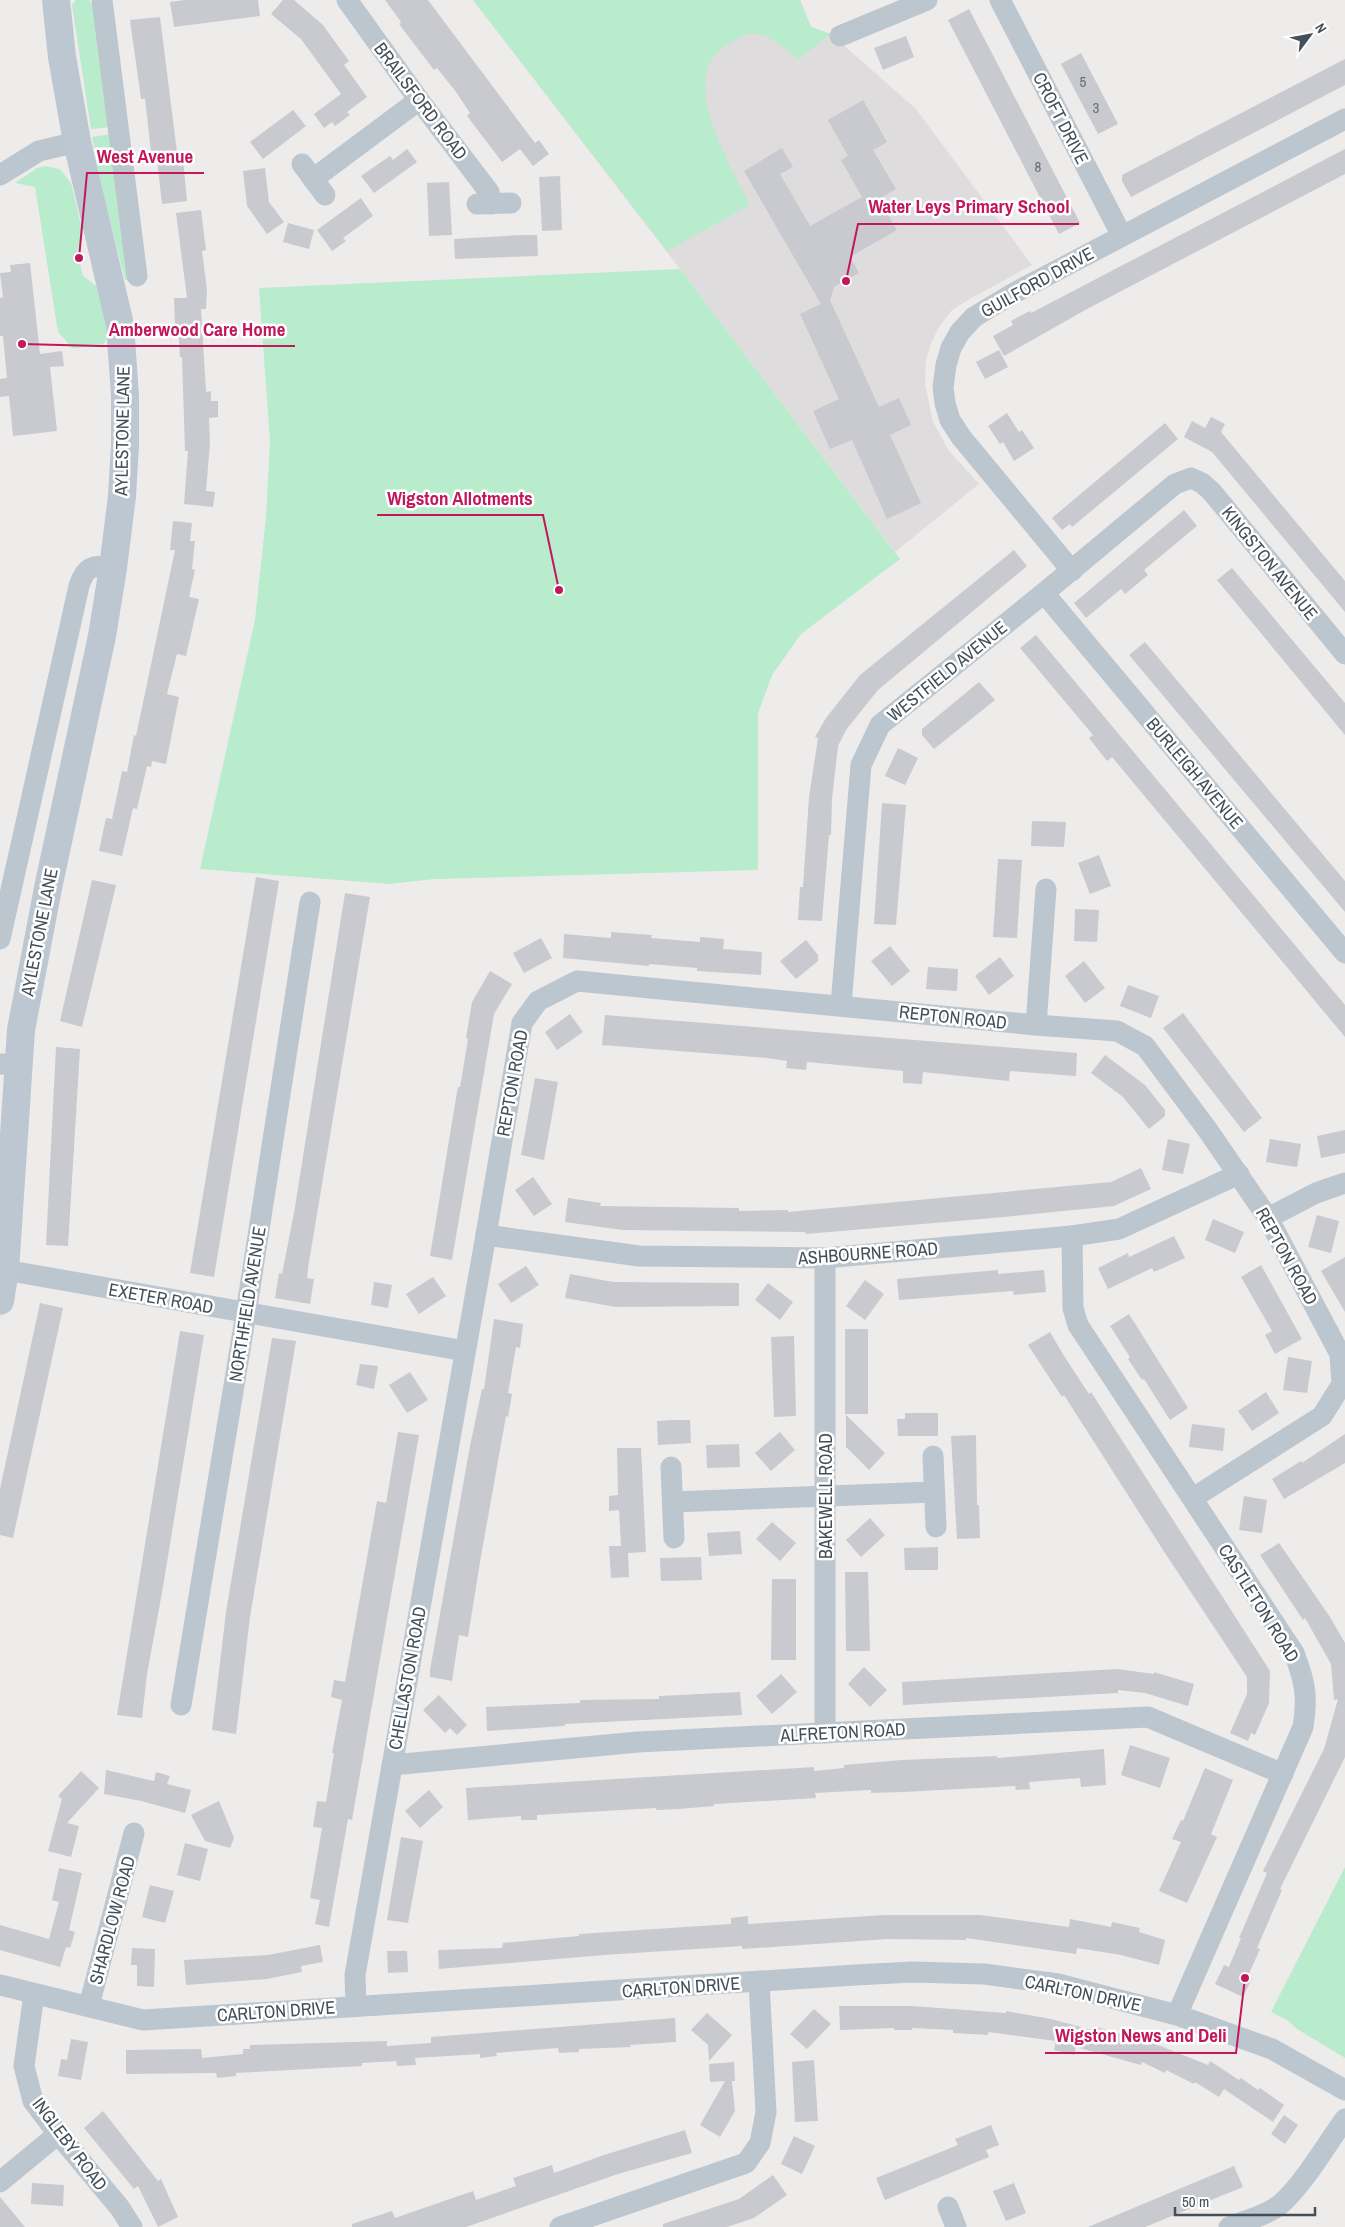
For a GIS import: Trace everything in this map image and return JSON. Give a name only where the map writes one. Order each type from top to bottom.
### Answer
[{"type":"main road","name":"AYLESTONE LANE","points":[[0,1301],[5,1270],[9,1064],[25,1004],[102,636],[122,496],[125,446],[123,349],[116,302],[77,142],[62,57],[56,0]]},
{"type":"street","points":[[102,0],[137,276]]},
{"type":"street","name":"BRAILSFORD ROAD","points":[[347,0],[418,100],[489,192],[493,203]]},
{"type":"street","points":[[840,36],[927,0]]},
{"type":"street","name":"CROFT DRIVE","points":[[1000,0],[1122,236]]},
{"type":"street","points":[[313,179],[418,100]]},
{"type":"street","name":"GUILFORD DRIVE","points":[[1072,570],[975,454],[950,420],[943,387],[951,348],[960,332],[974,317],[1014,293],[1345,119]]},
{"type":"street","points":[[0,175],[39,152],[77,142]]},
{"type":"street","name":"WESTFIELD AVENUE","points":[[841,1005],[862,765],[880,725],[1044,593],[1175,484],[1190,478]]},
{"type":"street","name":"KINGSTON AVENUE","points":[[1190,478],[1202,483],[1212,492],[1345,654]]},
{"type":"street","name":"AYLESTONE LANE","points":[[0,939],[82,575],[88,569],[99,566],[113,568]]},
{"type":"street","name":"BURLEIGH AVENUE","points":[[1044,593],[1345,953]]},
{"type":"street","points":[[1036,1025],[1046,890]]},
{"type":"street","name":"NORTHFIELD AVENUE","points":[[181,1705],[246,1313],[310,902]]},
{"type":"street","name":"REPTON ROAD","points":[[464,1351],[486,1235],[522,1022],[538,1001],[577,981],[1117,1031],[1145,1046],[1239,1174],[1268,1218],[1340,1354],[1342,1384],[1322,1416],[1192,1498]]},
{"type":"street","name":"ASHBOURNE ROAD","points":[[486,1235],[638,1256],[825,1258],[1072,1236],[1119,1229],[1239,1174]]},
{"type":"street","points":[[1268,1218],[1316,1193],[1345,1183]]},
{"type":"street","name":"CASTLETON ROAD","points":[[1072,1236],[1073,1308],[1078,1325],[1294,1653],[1302,1674],[1306,1693],[1303,1727],[1177,2015]]},
{"type":"street","name":"BAKEWELL ROAD","points":[[825,1258],[825,1733]]},
{"type":"street","name":"EXETER ROAD","points":[[5,1270],[464,1351]]},
{"type":"street","name":"CHELLASTON ROAD","points":[[356,2006],[356,1975],[464,1351]]},
{"type":"street","points":[[933,1456],[936,1528]]},
{"type":"street","points":[[672,1467],[674,1538]]},
{"type":"street","points":[[673,1502],[934,1492]]},
{"type":"street","name":"ALFRETON ROAD","points":[[392,1765],[638,1742],[1148,1717],[1283,1774]]},
{"type":"street","name":"SHARDLOW ROAD","points":[[89,2006],[134,1833]]},
{"type":"street","name":"CARLTON DRIVE","points":[[0,1985],[143,2020],[913,1972],[984,1974],[1058,1984],[1177,2015],[1272,2049],[1345,2090]]},
{"type":"street","points":[[560,2227],[746,2163],[760,2143],[766,2112],[759,1982]]},
{"type":"street","name":"INGLEBY ROAD","points":[[34,1994],[24,2066],[33,2101],[120,2208],[132,2227]]},
{"type":"street","points":[[1230,2227],[1267,2213],[1281,2203],[1345,2119]]},
{"type":"street","points":[[0,2182],[58,2134]]},
{"type":"shaded area","points":[[473,0],[800,0],[811,27],[831,34],[916,109],[1032,265],[952,310],[939,327],[931,343],[926,360],[925,384],[933,422],[949,451],[979,484],[895,552]]},
{"type":"green space","points":[[76,0],[89,0],[93,5],[110,127],[91,129],[72,5]]},
{"type":"green space","points":[[473,0],[800,0],[811,27],[831,34],[798,59],[775,41],[756,34],[742,36],[715,55],[707,73],[706,95],[710,118],[730,166],[750,205],[667,251]]},
{"type":"green space","points":[[111,134],[131,280],[125,280],[102,190],[92,137]]},
{"type":"green space","points":[[45,166],[60,169],[71,183],[83,233],[77,251],[83,276],[98,287],[108,337],[102,346],[72,348],[58,332],[35,187],[15,183],[37,168]]},
{"type":"green space","points":[[680,269],[900,559],[801,634],[772,675],[758,713],[758,870],[435,879],[389,884],[200,869],[255,620],[266,517],[270,441],[259,288]]},
{"type":"green space","points":[[1345,1867],[1345,2058],[1297,2029],[1287,2020],[1271,2012]]},
{"type":"building","points":[[185,0],[258,0],[260,16],[174,27],[170,2]]},
{"type":"building","points":[[283,0],[294,0],[323,25],[349,61],[344,65],[367,97],[347,112],[350,115],[335,126],[332,122],[324,128],[314,114],[341,94],[301,39],[271,14]]},
{"type":"building","points":[[385,0],[428,0],[535,143],[539,140],[549,154],[533,166],[520,149],[502,162],[467,116],[470,113],[456,92],[437,68],[434,70],[399,24],[401,22]]},
{"type":"building","points":[[969,9],[1080,223],[1059,234],[948,20]]},
{"type":"building","points":[[160,17],[178,160],[183,159],[187,201],[162,204],[156,151],[151,151],[145,99],[141,99],[130,20]]},
{"type":"building","points":[[906,36],[914,57],[883,70],[874,48]]},
{"type":"building","points":[[1081,53],[1118,124],[1098,134],[1061,64]]},
{"type":"building","points":[[1345,59],[1345,85],[1131,197],[1122,181],[1122,175]]},
{"type":"building","points":[[863,100],[887,142],[873,150],[896,189],[879,199],[897,230],[850,257],[859,273],[834,287],[830,300],[879,407],[899,398],[911,425],[890,435],[921,503],[887,519],[852,440],[830,449],[813,411],[839,399],[800,314],[821,304],[744,171],[782,148],[793,167],[780,174],[810,226],[862,197],[841,160],[848,156],[828,120]]},
{"type":"building","points":[[293,110],[306,126],[263,159],[250,142]]},
{"type":"building","points":[[407,149],[417,162],[374,193],[361,176],[390,156],[393,160]]},
{"type":"building","points":[[1345,149],[1345,174],[1087,309],[1004,356],[993,336],[1013,325],[1011,321],[1030,311],[1031,313]]},
{"type":"building","points":[[265,168],[269,202],[284,222],[267,234],[247,206],[243,171]]},
{"type":"building","points":[[560,176],[562,230],[542,231],[539,177]]},
{"type":"building","points":[[449,182],[452,235],[429,236],[427,183]]},
{"type":"building","points":[[361,198],[373,216],[343,238],[346,241],[332,251],[317,230]]},
{"type":"building","points":[[201,210],[206,250],[202,251],[207,290],[206,309],[201,309],[206,392],[211,391],[211,401],[218,401],[218,417],[209,418],[210,443],[206,491],[215,492],[213,507],[184,504],[188,451],[185,451],[182,357],[180,357],[178,325],[175,326],[174,298],[187,298],[176,213]]},
{"type":"building","points":[[288,223],[314,230],[309,249],[283,242]]},
{"type":"building","points":[[537,235],[538,256],[455,259],[454,239]]},
{"type":"building","points":[[30,263],[40,354],[62,351],[64,366],[50,367],[57,431],[13,436],[9,396],[0,397],[0,379],[7,378],[3,336],[0,336],[0,298],[3,297],[0,273],[11,272],[10,265]]},
{"type":"building","points":[[999,350],[1008,367],[985,379],[976,362]]},
{"type":"building","points":[[1007,413],[1019,432],[1022,430],[1034,448],[1014,461],[1003,442],[1000,444],[988,426]]},
{"type":"building","points":[[1211,417],[1225,424],[1221,432],[1345,581],[1345,612],[1212,452],[1184,437],[1192,421],[1205,428]]},
{"type":"building","points":[[1165,423],[1178,439],[1072,527],[1070,524],[1062,530],[1052,518]]},
{"type":"building","points":[[1184,510],[1197,526],[1144,570],[1148,575],[1125,594],[1121,589],[1086,618],[1074,603]]},
{"type":"building","points":[[173,521],[192,523],[190,541],[195,541],[192,569],[195,570],[189,597],[199,599],[186,656],[177,654],[167,694],[179,697],[166,764],[152,761],[151,767],[147,766],[137,809],[133,808],[122,856],[99,851],[106,818],[112,819],[122,771],[127,772],[134,735],[136,736],[175,550],[170,550]]},
{"type":"building","points":[[1014,550],[1027,566],[878,690],[846,730],[838,746],[822,921],[798,920],[800,887],[803,887],[809,797],[818,738],[815,737],[826,718],[860,675]]},
{"type":"building","points":[[1232,568],[1345,703],[1345,735],[1217,580]]},
{"type":"building","points":[[1036,635],[1345,1005],[1345,1037],[1112,757],[1107,761],[1089,738],[1093,735],[1020,648]]},
{"type":"building","points":[[1145,642],[1345,881],[1345,912],[1129,655]]},
{"type":"building","points":[[979,682],[995,700],[934,749],[922,735],[922,729]]},
{"type":"building","points":[[898,748],[918,758],[905,785],[885,776]]},
{"type":"building","points":[[882,803],[906,805],[896,925],[874,924]]},
{"type":"building","points":[[1032,821],[1066,822],[1064,847],[1031,846]]},
{"type":"building","points":[[1099,855],[1111,886],[1090,894],[1078,863]]},
{"type":"building","points":[[998,859],[1022,860],[1017,938],[993,937]]},
{"type":"building","points":[[256,877],[279,881],[214,1277],[190,1273]]},
{"type":"building","points":[[92,880],[116,885],[82,1027],[60,1021]]},
{"type":"building","points":[[345,893],[370,897],[309,1262],[307,1278],[314,1279],[310,1304],[275,1298],[279,1273],[282,1274],[294,1213]]},
{"type":"building","points":[[1075,909],[1099,910],[1097,942],[1074,941]]},
{"type":"building","points":[[611,932],[652,935],[651,938],[700,942],[700,937],[724,939],[723,949],[762,952],[761,975],[563,958],[564,934],[611,938]]},
{"type":"building","points":[[541,938],[552,958],[524,973],[513,953]]},
{"type":"building","points":[[806,940],[818,955],[818,961],[796,979],[780,961]]},
{"type":"building","points":[[890,946],[910,971],[892,986],[871,961]]},
{"type":"building","points":[[1000,957],[1014,976],[989,995],[975,976]]},
{"type":"building","points":[[1084,961],[1105,988],[1085,1003],[1065,976]]},
{"type":"building","points":[[928,967],[958,969],[957,991],[926,989]]},
{"type":"building","points":[[490,971],[512,984],[494,1014],[452,1260],[430,1256],[455,1104],[458,1087],[460,1087],[468,1039],[466,1038],[472,1002]]},
{"type":"building","points":[[1128,985],[1159,996],[1151,1018],[1120,1006]]},
{"type":"building","points":[[1183,1013],[1262,1118],[1244,1132],[1163,1028]]},
{"type":"building","points":[[570,1014],[583,1032],[557,1050],[545,1032]]},
{"type":"building","points":[[605,1015],[1077,1053],[1076,1076],[1010,1071],[1009,1081],[923,1072],[922,1084],[903,1083],[903,1071],[807,1062],[806,1070],[786,1068],[787,1061],[767,1058],[602,1045]]},
{"type":"building","points":[[56,1047],[80,1049],[68,1246],[46,1245]]},
{"type":"building","points":[[1105,1055],[1145,1085],[1165,1110],[1165,1116],[1149,1129],[1123,1097],[1091,1073]]},
{"type":"building","points":[[535,1078],[558,1082],[544,1160],[521,1155]]},
{"type":"building","points":[[1345,1130],[1345,1153],[1321,1158],[1317,1136]]},
{"type":"building","points":[[1168,1139],[1190,1144],[1183,1174],[1162,1170]]},
{"type":"building","points":[[1270,1139],[1301,1144],[1297,1167],[1266,1162]]},
{"type":"building","points":[[1141,1168],[1151,1189],[1114,1206],[1004,1217],[806,1234],[805,1232],[622,1230],[565,1222],[568,1198],[601,1203],[600,1206],[739,1208],[739,1211],[788,1210],[788,1212],[1111,1182]]},
{"type":"building","points":[[533,1177],[552,1204],[534,1216],[515,1190]]},
{"type":"building","points":[[1317,1215],[1339,1221],[1331,1253],[1308,1247]]},
{"type":"building","points":[[1213,1219],[1244,1232],[1235,1253],[1205,1240]]},
{"type":"building","points":[[1174,1236],[1185,1258],[1154,1272],[1152,1268],[1108,1289],[1098,1268],[1128,1253],[1129,1257]]},
{"type":"building","points":[[1345,1257],[1345,1312],[1321,1271]]},
{"type":"building","points":[[1261,1265],[1302,1339],[1275,1354],[1265,1335],[1272,1331],[1241,1277]]},
{"type":"building","points":[[526,1266],[539,1285],[511,1303],[498,1284]]},
{"type":"building","points":[[998,1270],[998,1274],[1044,1270],[1046,1292],[1014,1295],[1013,1291],[899,1300],[897,1279]]},
{"type":"building","points":[[570,1274],[613,1282],[739,1283],[739,1306],[616,1307],[565,1298]]},
{"type":"building","points":[[433,1277],[446,1296],[419,1314],[406,1294]]},
{"type":"building","points":[[865,1280],[884,1294],[865,1320],[846,1306]]},
{"type":"building","points":[[374,1282],[392,1285],[388,1308],[371,1305]]},
{"type":"building","points":[[768,1283],[793,1302],[780,1320],[755,1300]]},
{"type":"building","points":[[40,1303],[63,1308],[13,1538],[0,1535],[0,1489]]},
{"type":"building","points":[[1129,1314],[1188,1408],[1170,1420],[1144,1379],[1142,1380],[1128,1359],[1130,1357],[1110,1326]]},
{"type":"building","points":[[494,1319],[523,1324],[520,1348],[516,1347],[508,1393],[512,1394],[508,1417],[506,1416],[468,1637],[459,1635],[452,1681],[430,1677],[430,1670],[470,1446],[482,1389],[484,1389]]},
{"type":"building","points":[[845,1329],[868,1329],[868,1414],[845,1414]]},
{"type":"building","points":[[180,1331],[204,1335],[147,1674],[142,1718],[117,1715]]},
{"type":"building","points":[[1050,1332],[1089,1394],[1091,1392],[1270,1671],[1269,1703],[1255,1735],[1251,1733],[1248,1741],[1230,1733],[1247,1694],[1247,1677],[1064,1395],[1062,1397],[1028,1345]]},
{"type":"building","points":[[794,1336],[796,1416],[774,1417],[771,1337]]},
{"type":"building","points":[[272,1338],[296,1341],[250,1617],[236,1734],[212,1730],[226,1612]]},
{"type":"building","points":[[1288,1357],[1312,1361],[1307,1393],[1283,1390]]},
{"type":"building","points":[[360,1364],[378,1366],[374,1389],[356,1385]]},
{"type":"building","points":[[410,1372],[428,1400],[407,1413],[389,1385]]},
{"type":"building","points":[[1266,1392],[1279,1413],[1252,1431],[1238,1411]]},
{"type":"building","points":[[905,1413],[938,1413],[938,1436],[898,1436],[897,1419],[905,1419]]},
{"type":"building","points":[[846,1415],[885,1453],[869,1470],[846,1447]]},
{"type":"building","points":[[690,1420],[691,1443],[658,1445],[657,1421]]},
{"type":"building","points":[[1192,1424],[1225,1428],[1223,1451],[1189,1447]]},
{"type":"building","points":[[398,1432],[419,1435],[352,1820],[348,1819],[329,1927],[315,1924],[320,1900],[310,1898],[322,1828],[313,1827],[317,1801],[326,1802],[334,1753],[332,1753],[342,1700],[331,1697],[334,1680],[345,1682],[377,1501],[386,1503]]},
{"type":"building","points":[[780,1432],[795,1450],[771,1471],[755,1453]]},
{"type":"building","points":[[1345,1434],[1345,1463],[1284,1499],[1272,1479],[1301,1461],[1302,1463]]},
{"type":"building","points":[[976,1435],[977,1505],[979,1505],[980,1538],[957,1539],[951,1436]]},
{"type":"building","points":[[739,1444],[740,1467],[707,1468],[706,1445]]},
{"type":"building","points":[[617,1448],[641,1448],[646,1552],[628,1553],[629,1577],[611,1578],[609,1546],[621,1546],[619,1510],[609,1511],[609,1496],[618,1495]]},
{"type":"building","points":[[1244,1496],[1267,1500],[1262,1533],[1239,1530]]},
{"type":"building","points":[[870,1518],[885,1535],[861,1557],[846,1540]]},
{"type":"building","points":[[772,1522],[796,1543],[780,1561],[756,1539]]},
{"type":"building","points":[[740,1531],[742,1554],[709,1556],[707,1533]]},
{"type":"building","points":[[1279,1543],[1330,1617],[1345,1643],[1345,1757],[1280,1889],[1282,1890],[1257,1948],[1260,1949],[1248,1976],[1252,1978],[1243,1997],[1215,1984],[1224,1965],[1229,1967],[1241,1938],[1239,1938],[1267,1873],[1263,1871],[1324,1749],[1338,1699],[1334,1700],[1331,1664],[1305,1618],[1303,1620],[1260,1555]]},
{"type":"building","points":[[938,1547],[938,1570],[905,1570],[904,1548]]},
{"type":"building","points":[[701,1557],[702,1580],[661,1581],[660,1558]]},
{"type":"building","points":[[845,1572],[868,1572],[870,1651],[846,1651]]},
{"type":"building","points":[[772,1579],[796,1579],[796,1660],[771,1660]]},
{"type":"building","points":[[864,1667],[887,1690],[870,1707],[848,1684]]},
{"type":"building","points":[[1117,1669],[1154,1674],[1154,1672],[1194,1684],[1188,1706],[1145,1693],[1118,1690],[1118,1693],[903,1705],[902,1682]]},
{"type":"building","points":[[781,1674],[797,1692],[772,1714],[756,1696]]},
{"type":"building","points":[[740,1692],[742,1715],[565,1724],[565,1726],[487,1731],[486,1707],[580,1703],[580,1700],[659,1699],[659,1696]]},
{"type":"building","points":[[439,1695],[467,1725],[457,1735],[450,1728],[445,1733],[423,1710]]},
{"type":"building","points":[[1130,1745],[1170,1758],[1160,1788],[1121,1775]]},
{"type":"building","points":[[1104,1749],[1106,1785],[1081,1787],[1080,1778],[1029,1782],[1030,1789],[1016,1790],[1015,1786],[904,1792],[871,1793],[871,1790],[815,1793],[816,1798],[714,1804],[714,1806],[679,1809],[656,1810],[656,1808],[537,1815],[537,1820],[521,1820],[521,1816],[468,1820],[466,1788],[814,1767],[814,1771],[844,1768],[844,1765],[902,1760],[997,1756],[997,1758]]},
{"type":"building","points":[[1205,1768],[1233,1780],[1211,1834],[1217,1837],[1187,1903],[1159,1891],[1181,1842],[1172,1839],[1181,1820],[1183,1821]]},
{"type":"building","points":[[106,1770],[154,1781],[156,1772],[170,1776],[167,1784],[191,1790],[185,1813],[141,1801],[104,1794]]},
{"type":"building","points":[[81,1771],[99,1788],[67,1823],[79,1826],[71,1857],[48,1851],[62,1799],[58,1796]]},
{"type":"building","points":[[429,1790],[443,1807],[420,1828],[405,1811]]},
{"type":"building","points":[[219,1801],[234,1838],[230,1848],[205,1841],[191,1815]]},
{"type":"building","points":[[401,1837],[423,1841],[408,1923],[387,1920]]},
{"type":"building","points":[[185,1843],[208,1849],[200,1881],[177,1875]]},
{"type":"building","points":[[59,1868],[82,1873],[69,1930],[75,1932],[70,1948],[66,1947],[60,1967],[0,1950],[0,1925],[49,1939],[59,1902],[52,1900]]},
{"type":"building","points":[[150,1885],[174,1891],[165,1923],[142,1917]]},
{"type":"building","points":[[885,1915],[980,1915],[1069,1927],[1070,1919],[1111,1927],[1112,1922],[1140,1928],[1139,1932],[1165,1940],[1159,1965],[1121,1955],[1077,1948],[1076,1954],[966,1938],[966,1940],[888,1939],[742,1949],[742,1946],[439,1969],[438,1950],[502,1948],[503,1943],[579,1936],[579,1934],[731,1924],[731,1918],[748,1916],[748,1924]]},
{"type":"building","points":[[320,1945],[323,1962],[301,1966],[302,1972],[267,1979],[186,1985],[184,1960],[268,1955]]},
{"type":"building","points":[[132,1948],[155,1949],[154,1987],[137,1986],[137,1965],[131,1965]]},
{"type":"building","points":[[387,1951],[407,1951],[408,1972],[388,1973]]},
{"type":"building","points":[[839,2006],[912,2006],[1006,2013],[1006,2011],[1051,2019],[1092,2030],[1094,2026],[1158,2045],[1208,2065],[1210,2061],[1239,2080],[1241,2078],[1258,2090],[1260,2088],[1284,2105],[1273,2122],[1224,2089],[1219,2097],[1195,2082],[1194,2084],[1166,2070],[1165,2073],[1142,2062],[1141,2065],[1076,2047],[1074,2055],[1054,2050],[1056,2041],[988,2032],[988,2035],[953,2033],[953,2030],[912,2028],[912,2030],[894,2030],[894,2028],[840,2030]]},
{"type":"building","points":[[814,2009],[831,2024],[807,2049],[790,2034]]},
{"type":"building","points":[[707,2013],[732,2035],[709,2061],[708,2045],[691,2030]]},
{"type":"building","points":[[675,2018],[676,2042],[630,2045],[631,2047],[579,2049],[579,2052],[559,2053],[558,2048],[496,2053],[497,2056],[480,2058],[480,2054],[415,2058],[416,2065],[397,2066],[396,2061],[362,2063],[362,2066],[236,2073],[236,2076],[217,2078],[216,2073],[126,2074],[126,2050],[201,2049],[202,2058],[243,2054],[243,2049],[250,2049],[250,2045],[387,2041],[387,2046],[431,2043],[431,2037]]},
{"type":"building","points":[[71,2039],[88,2042],[81,2080],[58,2076],[61,2059],[67,2060]]},
{"type":"building","points":[[814,2060],[818,2121],[795,2122],[792,2062]]},
{"type":"building","points":[[734,2062],[735,2081],[732,2081],[735,2111],[720,2137],[700,2125],[725,2081],[710,2082],[709,2064]]},
{"type":"building","points":[[103,2111],[158,2181],[161,2179],[178,2217],[158,2227],[138,2186],[134,2189],[84,2128]]},
{"type":"building","points":[[1284,2115],[1298,2125],[1285,2144],[1271,2134]]},
{"type":"building","points":[[991,2125],[999,2145],[986,2150],[989,2157],[885,2200],[876,2178],[958,2145],[955,2139]]},
{"type":"building","points":[[685,2130],[692,2153],[618,2174],[466,2227],[352,2227],[352,2224],[392,2211],[395,2218],[473,2191],[476,2200],[516,2186],[513,2178],[552,2165],[554,2173],[604,2155]]},
{"type":"building","points":[[794,2136],[815,2146],[802,2174],[781,2164]]},
{"type":"building","points":[[1234,2166],[1243,2187],[1145,2227],[1088,2227]]},
{"type":"building","points":[[773,2175],[787,2195],[754,2218],[727,2227],[663,2227],[663,2224],[739,2199]]},
{"type":"building","points":[[32,2183],[64,2185],[63,2206],[31,2204]]},
{"type":"building","points":[[1014,2183],[1026,2213],[1006,2221],[993,2191]]},
{"type":"building","points":[[0,2197],[25,2227],[0,2227]]},
{"type":"place","name":"West Avenue","points":[[79,258]]},
{"type":"place","name":"Water Leys Primary School","points":[[846,281]]},
{"type":"place","name":"Amberwood Care Home","points":[[22,344]]},
{"type":"place","name":"Wigston Allotments","points":[[559,590]]},
{"type":"place","name":"Wigston News and Deli","points":[[1245,1978]]}]
